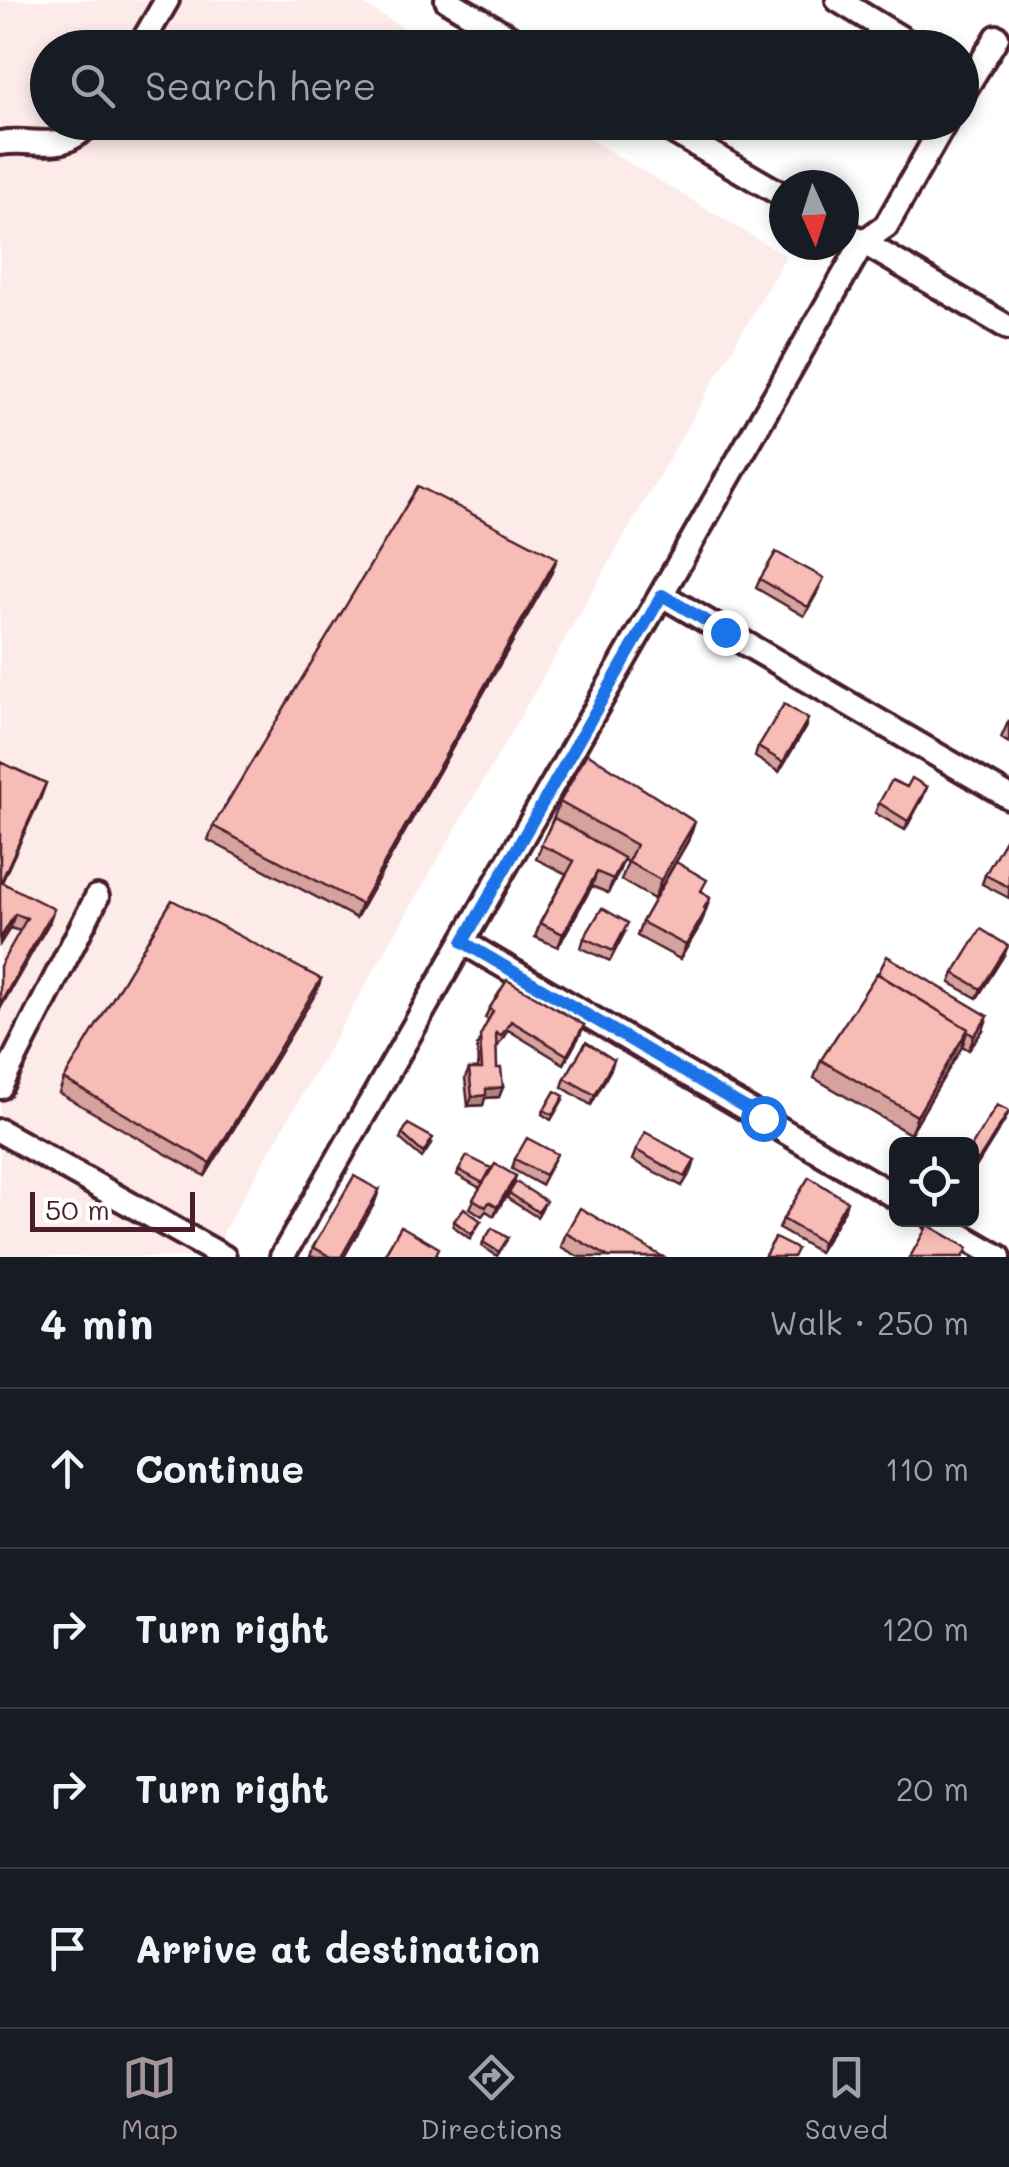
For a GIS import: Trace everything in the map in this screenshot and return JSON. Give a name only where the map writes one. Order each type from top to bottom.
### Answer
[{"type":"street","points":[[150,30],[168,0]]},
{"type":"street","points":[[447,0],[498,30]]},
{"type":"street","points":[[838,0],[887,30]]},
{"type":"street","points":[[979,62],[997,37]]},
{"type":"street","points":[[0,144],[18,140],[56,145],[67,140]]},
{"type":"street","points":[[688,140],[769,187]]},
{"type":"street","points":[[859,235],[886,226],[935,140]]},
{"type":"street","points":[[859,240],[1009,328]]},
{"type":"street","points":[[282,1257],[662,595],[841,260]]},
{"type":"street","points":[[662,595],[1009,797]]},
{"type":"street","points":[[0,1087],[97,897]]},
{"type":"street","points":[[463,942],[889,1193]]},
{"type":"street","points":[[0,1131],[224,1257]]},
{"type":"street","points":[[947,1227],[999,1257]]},
{"type":"shaded area","points":[[0,0],[356,0],[407,30],[30,30],[30,140],[591,140],[769,246],[769,260],[784,260],[223,1232],[223,1257],[0,1257]]},
{"type":"building","points":[[418,486],[557,558],[361,904],[213,826]]},
{"type":"building","points":[[776,552],[824,578],[808,607],[760,579]]},
{"type":"building","points":[[784,704],[808,719],[783,762],[758,747]]},
{"type":"building","points":[[587,753],[695,822],[661,880],[628,862],[636,845],[560,802]]},
{"type":"building","points":[[0,762],[46,783],[1,882],[54,909],[0,1004],[0,966],[27,918],[15,914],[0,939]]},
{"type":"building","points":[[912,778],[927,787],[908,821],[879,803],[892,780],[907,787]]},
{"type":"building","points":[[554,818],[624,858],[613,879],[597,872],[563,934],[540,923],[574,861],[541,845]]},
{"type":"building","points":[[1009,838],[1009,887],[985,875]]},
{"type":"building","points":[[676,862],[707,880],[701,891],[710,898],[686,945],[642,922]]},
{"type":"building","points":[[172,900],[321,979],[210,1163],[64,1079]]},
{"type":"building","points":[[602,908],[628,923],[613,951],[584,938]]},
{"type":"building","points":[[981,929],[1008,946],[981,989],[954,973]]},
{"type":"building","points":[[887,956],[988,1016],[974,1036],[878,974]]},
{"type":"building","points":[[877,973],[968,1029],[917,1116],[821,1060]]},
{"type":"building","points":[[507,980],[584,1025],[567,1055],[511,1021],[501,1036],[496,1033],[497,1068],[501,1068],[503,1087],[486,1089],[486,1095],[472,1097],[469,1069],[482,1069],[480,1036],[493,1011],[489,1009]]},
{"type":"building","points":[[586,1042],[614,1060],[595,1095],[565,1078]]},
{"type":"building","points":[[555,1091],[564,1096],[553,1115],[544,1110]]},
{"type":"building","points":[[997,1105],[1009,1111],[979,1159],[977,1137]]},
{"type":"building","points":[[408,1124],[433,1138],[423,1153],[402,1134]]},
{"type":"building","points":[[645,1132],[695,1160],[685,1177],[636,1150]]},
{"type":"building","points":[[527,1138],[557,1154],[545,1175],[515,1159]]},
{"type":"building","points":[[467,1156],[491,1168],[483,1183],[459,1170]]},
{"type":"building","points":[[495,1164],[516,1176],[497,1207],[489,1202],[486,1207],[473,1199]]},
{"type":"building","points":[[354,1176],[379,1190],[341,1257],[331,1257],[313,1247]]},
{"type":"building","points":[[809,1177],[847,1201],[822,1242],[783,1219]]},
{"type":"building","points":[[516,1182],[546,1201],[538,1212],[509,1193]]},
{"type":"building","points":[[464,1208],[481,1221],[471,1234],[454,1221]]},
{"type":"building","points":[[580,1208],[663,1257],[609,1257],[566,1233]]},
{"type":"building","points":[[401,1226],[439,1248],[435,1257],[383,1257]]},
{"type":"building","points":[[927,1227],[968,1248],[963,1257],[910,1257]]},
{"type":"building","points":[[492,1228],[508,1238],[499,1252],[483,1242]]},
{"type":"building","points":[[775,1238],[797,1249],[793,1257],[764,1257]]},
{"type":"route","points":[[725,632],[662,595],[463,942],[763,1118]]}]
